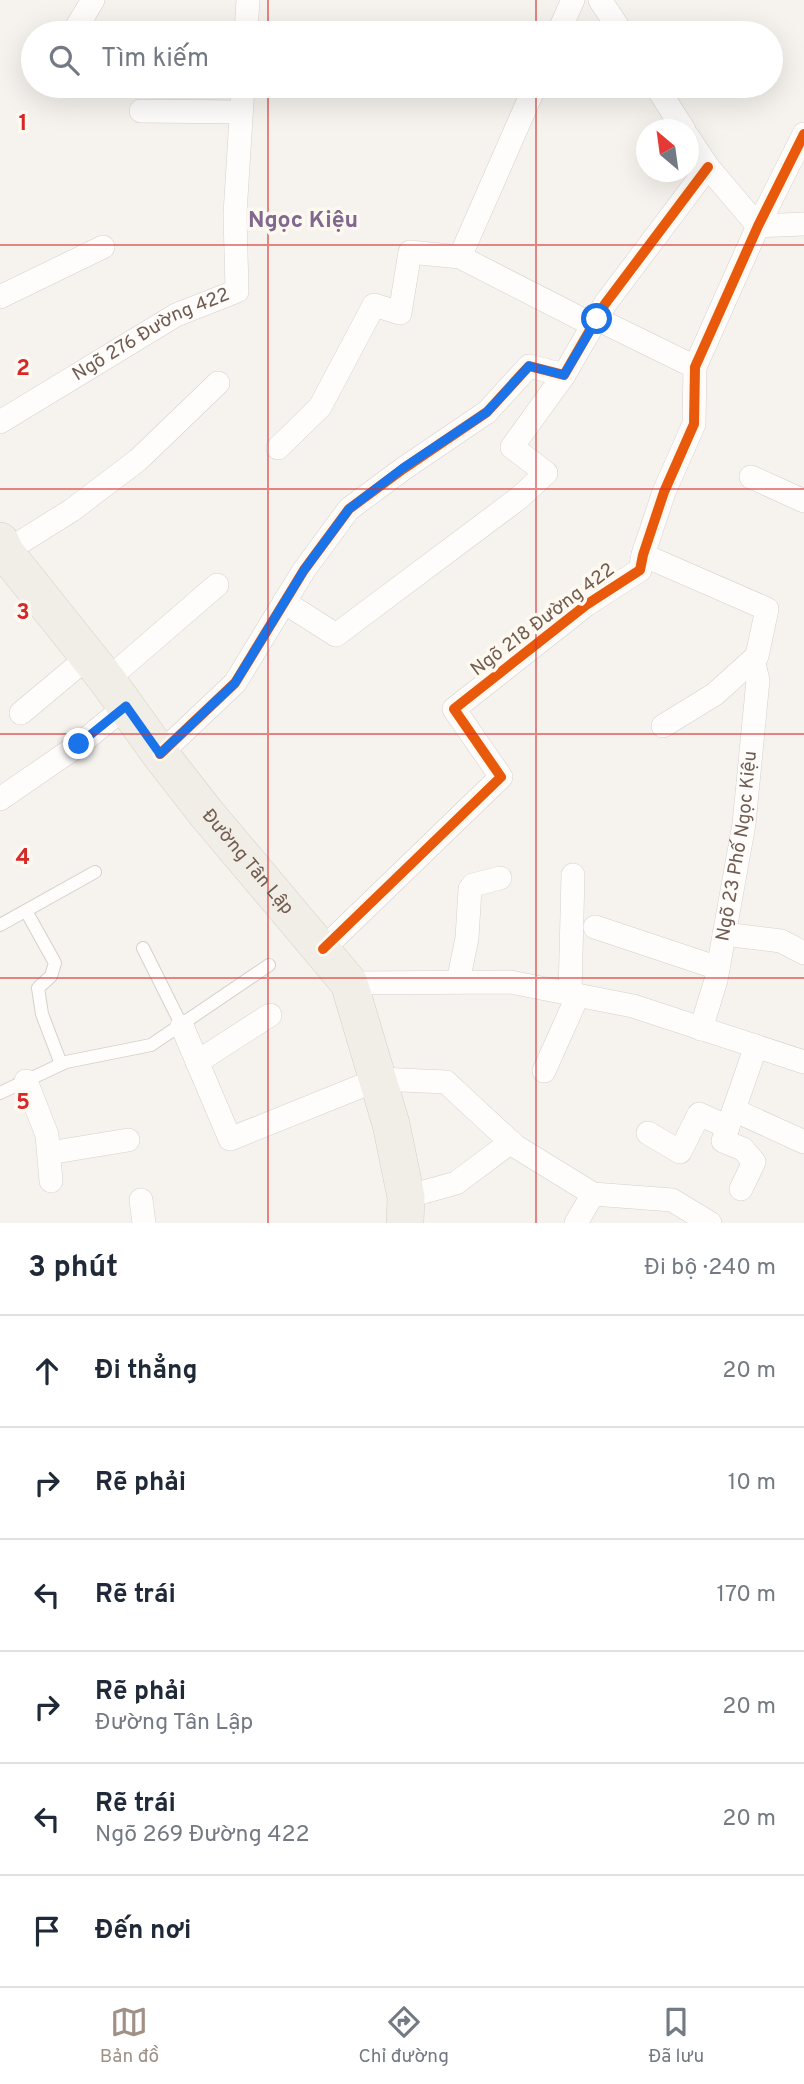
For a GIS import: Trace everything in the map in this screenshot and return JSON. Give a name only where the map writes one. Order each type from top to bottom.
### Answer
[{"type":"main road","name":"Đường Tân Lập","points":[[3,547],[206,813],[349,982],[391,1124],[405,1210]]},
{"type":"street","points":[[80,21],[93,0]]},
{"type":"street","points":[[247,21],[248,0]]},
{"type":"street","points":[[563,21],[573,0]]},
{"type":"street","points":[[600,0],[614,21]]},
{"type":"street","name":"Ngõ 276 Đường 422","points":[[0,422],[176,315],[237,291],[235,214],[242,98]]},
{"type":"street","points":[[460,257],[530,98]]},
{"type":"street","points":[[664,98],[677,119]]},
{"type":"street","points":[[141,111],[241,112]]},
{"type":"street","points":[[278,448],[320,407],[374,305],[400,313],[410,252],[460,257],[695,368],[758,226],[804,134]]},
{"type":"street","points":[[699,154],[758,226]]},
{"type":"street","points":[[284,602],[336,635],[519,498],[546,474],[512,447],[564,375],[605,304],[708,167]]},
{"type":"street","points":[[758,226],[804,224]]},
{"type":"street","points":[[0,297],[103,247]]},
{"type":"street","points":[[160,754],[235,683],[304,570],[349,509],[403,468],[487,412],[529,366],[564,375]]},
{"type":"street","name":"Ngõ 218 Đường 422","points":[[323,949],[501,777],[454,709],[586,605],[640,570],[664,492],[694,424],[695,368]]},
{"type":"street","points":[[3,547],[72,510],[138,460],[218,383]]},
{"type":"street","points":[[751,477],[804,501]]},
{"type":"street","points":[[643,555],[767,609],[757,656],[715,694],[663,726]]},
{"type":"street","points":[[21,713],[107,681],[217,585]]},
{"type":"street","name":"Ngõ 23 Phố Ngọc Kiệu","points":[[701,1029],[718,968],[745,811],[758,680],[753,660]]},
{"type":"street","points":[[0,799],[79,744],[107,681]]},
{"type":"street","points":[[544,1071],[574,994],[573,875]]},
{"type":"street","points":[[458,982],[467,938],[470,888],[500,878]]},
{"type":"street","points":[[595,927],[718,968]]},
{"type":"street","points":[[724,934],[781,941],[804,953]]},
{"type":"street","points":[[349,982],[510,982],[633,1006],[804,1062]]},
{"type":"street","points":[[197,1062],[270,1015]]},
{"type":"street","points":[[182,1026],[230,1139],[379,1079],[446,1082],[511,1142],[593,1194],[672,1200],[708,1223]]},
{"type":"street","points":[[741,1189],[754,1162],[743,1149],[723,1141],[756,1046]]},
{"type":"street","points":[[26,1081],[47,1135],[51,1181]]},
{"type":"street","points":[[648,1133],[680,1152],[699,1114],[731,1118],[804,1142]]},
{"type":"street","points":[[49,1153],[128,1140]]},
{"type":"street","points":[[405,1210],[456,1183],[511,1142]]},
{"type":"street","points":[[576,1223],[593,1194]]},
{"type":"lane","points":[[0,925],[95,872]]},
{"type":"lane","points":[[26,911],[55,963],[51,976],[38,988],[42,1014],[61,1064]]},
{"type":"lane","points":[[143,948],[182,1026]]},
{"type":"lane","points":[[0,1093],[61,1064],[151,1045],[269,965]]},
{"type":"cycle path","points":[[323,949],[501,777],[454,709],[586,605],[640,570],[664,492],[694,424],[695,367],[758,226],[804,134]]},
{"type":"cycle path","points":[[160,754],[235,683],[304,570],[349,509],[487,412],[529,366],[564,375],[605,304],[708,167]]},
{"type":"district","name":"Ngọc Kiệu","points":[[303,221]]},
{"type":"route","points":[[79,744],[126,706],[160,754],[235,683],[304,570],[349,509],[403,468],[487,412],[529,366],[564,375],[597,319]]}]
